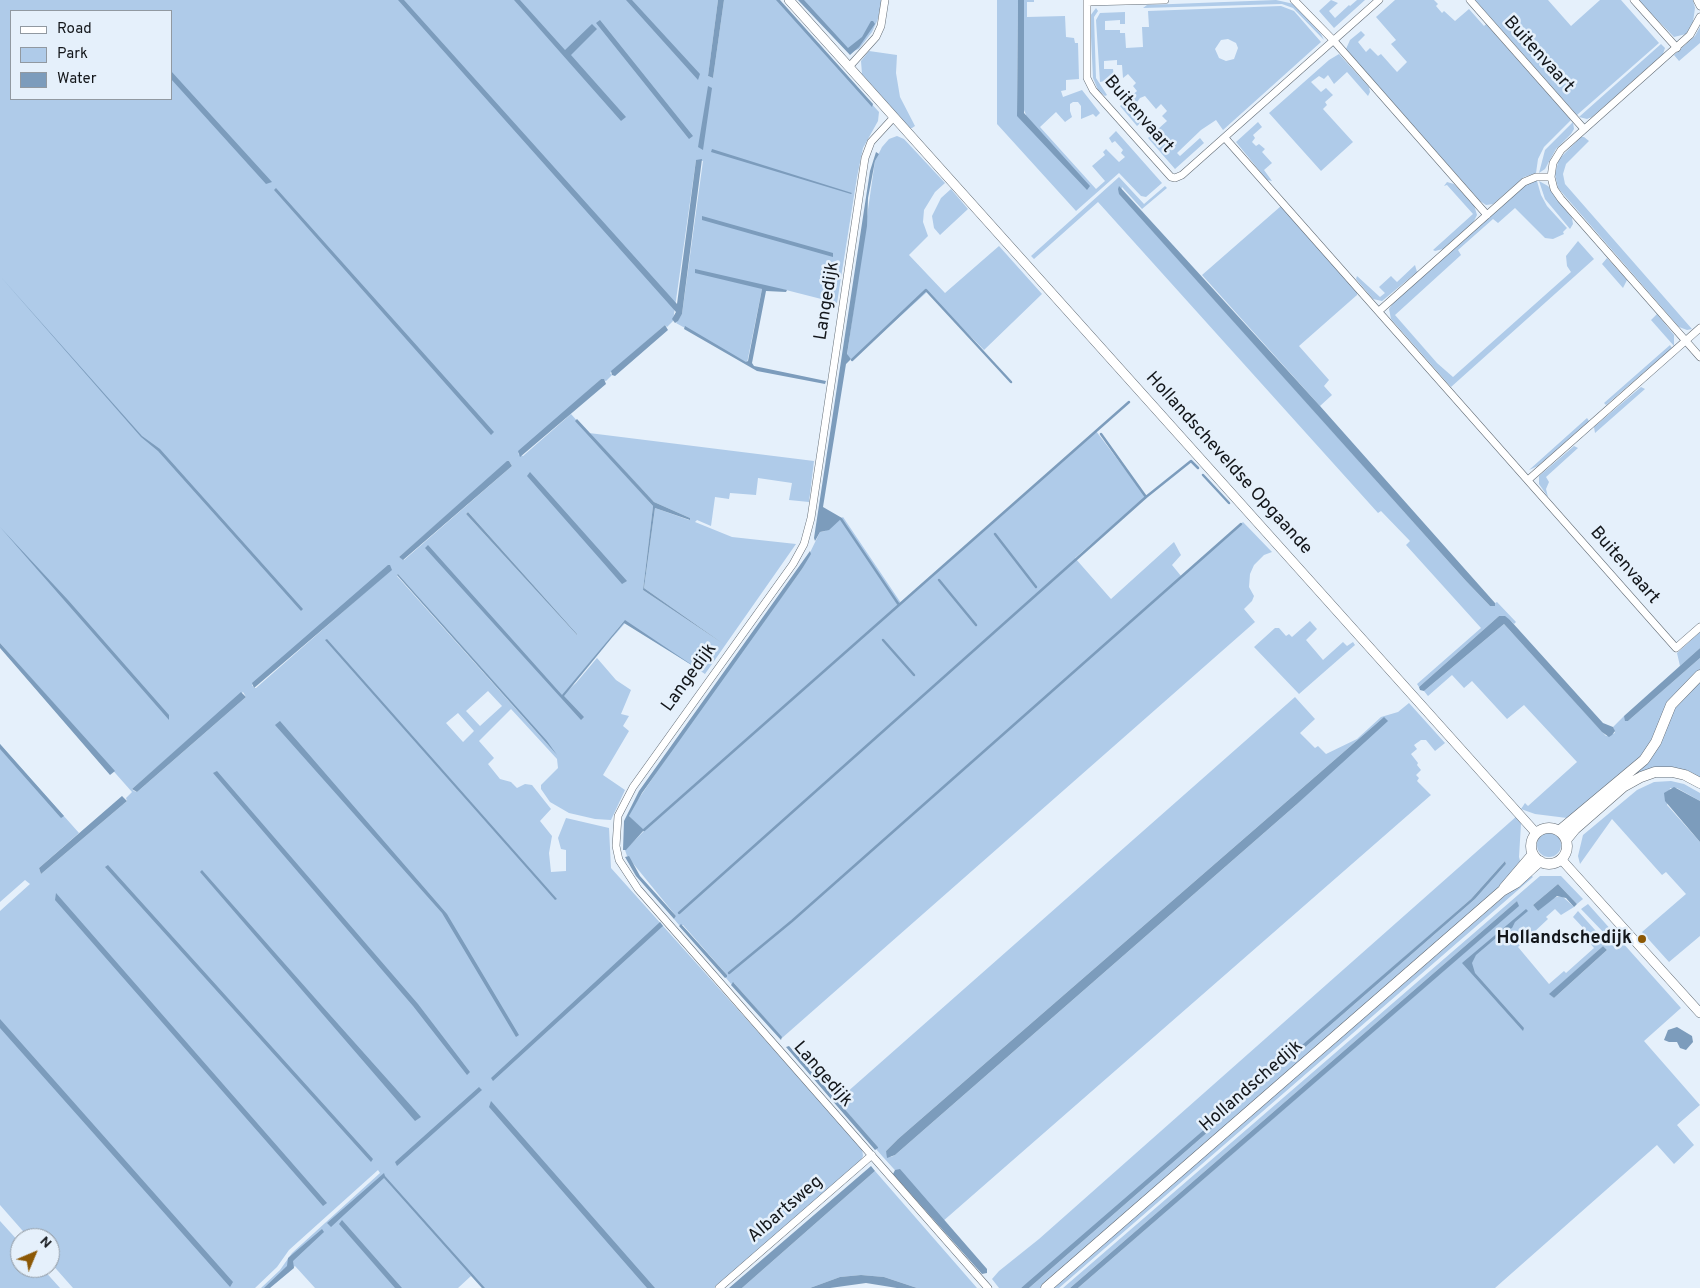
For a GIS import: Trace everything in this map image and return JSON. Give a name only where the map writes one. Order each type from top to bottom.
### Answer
[{"type":"main road","points":[[1559,831],[1647,756],[1656,742],[1671,705],[1700,675]]},
{"type":"main road","points":[[1566,840],[1575,829],[1623,787],[1642,777],[1655,772],[1672,772],[1685,775],[1700,783]]},
{"type":"main road","points":[[1545,828],[1559,831],[1566,840],[1567,851],[1561,859],[1551,864],[1537,858],[1532,842],[1536,833],[1545,828]]},
{"type":"main road","name":"Hollandschedijk","points":[[1046,1288],[1502,891],[1537,858]]},
{"type":"street","points":[[789,0],[894,117]]},
{"type":"street","points":[[849,66],[870,46],[879,32],[885,0]]},
{"type":"street","name":"Buitenvaart","points":[[1165,0],[1087,1],[1087,78],[1093,90],[1171,177],[1182,176],[1379,0]]},
{"type":"street","points":[[1294,0],[1334,41],[1487,215]]},
{"type":"street","name":"Buitenvaart","points":[[1470,0],[1584,129]]},
{"type":"street","points":[[1634,0],[1677,48]]},
{"type":"street","points":[[1697,0],[1700,6]]},
{"type":"street","points":[[1700,17],[1694,31],[1677,48],[1561,150],[1553,163],[1551,177],[1554,189],[1561,199],[1700,357]]},
{"type":"street","name":"Hollandscheveldse Opgaande","points":[[894,117],[1536,833]]},
{"type":"street","name":"Langedijk","points":[[894,117],[871,142],[865,158],[813,508],[804,544],[793,564],[633,787],[620,811],[615,834],[619,860],[632,882],[988,1288]]},
{"type":"street","name":"Buitenvaart","points":[[1225,138],[1676,648],[1700,627]]},
{"type":"street","points":[[1379,310],[1529,179],[1551,177]]},
{"type":"street","points":[[1528,480],[1700,328]]},
{"type":"street","points":[[1561,859],[1700,1013]]},
{"type":"street","name":"Albartsweg","points":[[719,1288],[872,1155]]},
{"type":"green space","points":[[0,0],[718,0],[708,76],[713,78],[724,0],[777,0],[879,112],[878,121],[863,148],[837,303],[786,290],[758,287],[762,289],[747,363],[676,323],[682,314],[703,161],[696,160],[673,321],[667,327],[665,325],[610,373],[612,375],[606,381],[601,379],[518,454],[523,456],[571,414],[653,506],[643,590],[725,645],[644,588],[655,508],[689,520],[690,518],[654,502],[589,433],[814,461],[809,502],[789,500],[792,483],[758,478],[756,495],[730,493],[729,499],[715,497],[711,526],[697,520],[695,522],[732,537],[796,544],[705,674],[626,622],[612,638],[624,621],[563,695],[597,658],[616,680],[631,690],[621,714],[629,716],[623,726],[629,731],[603,775],[625,790],[611,820],[595,819],[569,813],[550,802],[541,789],[541,785],[558,768],[557,759],[511,709],[479,741],[494,758],[488,764],[500,779],[511,782],[517,788],[525,784],[532,785],[551,809],[540,821],[552,836],[549,853],[551,872],[566,871],[566,850],[561,849],[558,838],[566,818],[609,828],[611,868],[862,1148],[863,1156],[861,1161],[714,1288],[482,1288],[471,1276],[458,1288],[315,1288],[295,1266],[269,1288],[261,1288],[280,1270],[292,1253],[380,1173],[378,1170],[289,1250],[277,1267],[255,1288],[73,1288],[60,1273],[60,1228],[20,1228],[0,1205],[0,911],[30,884],[25,880],[0,902],[0,744],[79,833],[39,868],[41,874],[127,801],[126,798],[132,792],[0,643]],"holes":[[[509,461],[512,466],[404,560],[399,557]],[[468,512],[577,634],[577,635],[466,514]],[[393,568],[256,688],[254,688],[252,685]],[[398,574],[509,699],[557,755],[397,576]],[[488,691],[502,706],[480,726],[466,711]],[[243,692],[246,697],[137,792],[132,789]],[[458,713],[474,731],[463,742],[446,723]]]},
{"type":"green space","points":[[802,0],[882,0],[878,19],[872,32],[859,49],[850,52]]},
{"type":"green space","points":[[997,0],[1018,0],[1017,112],[1026,115],[1024,110],[1024,0],[1034,0],[1034,2],[1027,2],[1027,17],[1065,16],[1066,37],[1074,38],[1075,43],[1078,43],[1079,79],[1066,80],[1066,90],[1061,91],[1063,97],[1082,90],[1100,113],[1096,117],[1093,114],[1081,119],[1081,106],[1078,102],[1073,102],[1070,104],[1072,117],[1065,122],[1056,112],[1040,127],[1096,189],[1105,181],[1092,166],[1105,155],[1103,152],[1106,149],[1119,162],[1125,157],[1121,153],[1123,150],[1115,141],[1112,143],[1109,138],[1116,131],[1162,183],[1146,197],[1141,196],[1119,173],[1076,211],[997,124]]},
{"type":"green space","points":[[1276,0],[1294,4],[1321,34],[1324,40],[1293,8],[1282,4],[1143,8],[1147,5]]},
{"type":"green space","points":[[1331,0],[1338,3],[1329,11],[1335,18],[1357,0],[1365,0],[1334,28],[1319,11]]},
{"type":"green space","points":[[1395,0],[1434,0],[1442,13],[1444,11],[1455,21],[1469,9],[1484,26],[1486,24],[1571,120],[1544,147],[1538,159],[1536,173],[1524,177],[1493,204],[1486,205],[1480,201],[1346,49],[1350,40],[1361,31],[1365,35],[1358,42],[1366,52],[1370,48],[1378,56],[1381,54],[1397,72],[1407,62],[1391,44],[1396,40],[1376,17]]},
{"type":"green space","points":[[1475,0],[1548,0],[1571,26],[1600,0],[1621,0],[1659,43],[1577,115]]},
{"type":"green space","points":[[1638,0],[1693,0],[1695,8],[1693,22],[1686,34],[1674,37]]},
{"type":"green space","points":[[1281,6],[1294,11],[1321,42],[1223,130],[1216,120],[1201,130],[1177,153],[1180,156],[1200,138],[1204,143],[1175,169],[1148,138],[1167,121],[1162,116],[1167,111],[1161,104],[1156,109],[1145,96],[1140,98],[1135,105],[1145,119],[1137,126],[1120,106],[1137,91],[1133,86],[1136,83],[1128,74],[1123,78],[1122,65],[1117,65],[1117,60],[1104,61],[1104,69],[1113,69],[1114,77],[1118,78],[1100,82],[1096,20],[1100,13],[1125,12],[1125,24],[1120,24],[1120,20],[1105,21],[1105,30],[1120,30],[1120,33],[1125,33],[1126,48],[1143,47],[1142,27],[1149,27],[1148,11]],"holes":[[[1228,39],[1236,43],[1238,48],[1234,59],[1226,61],[1219,58],[1215,49],[1221,40]]]},
{"type":"green space","points":[[1096,8],[1098,11],[1094,17],[1096,78],[1107,95],[1105,96],[1098,90],[1093,78],[1090,16]]},
{"type":"green space","points":[[1700,27],[1700,43],[1679,61],[1674,55],[1695,36]]},
{"type":"green space","points":[[1661,44],[1665,48],[1663,54],[1592,117],[1587,119],[1579,117]]},
{"type":"green space","points":[[869,51],[897,55],[896,73],[900,97],[915,126],[912,128],[862,74],[861,61]]},
{"type":"green space","points":[[1339,54],[1369,87],[1370,92],[1368,96],[1347,72],[1334,84],[1328,75],[1324,79],[1319,76],[1311,82],[1321,92],[1326,88],[1333,95],[1325,102],[1327,105],[1323,109],[1353,142],[1321,171],[1269,113],[1329,60]]},
{"type":"green space","points":[[1258,122],[1262,127],[1253,135],[1255,138],[1252,142],[1256,146],[1259,144],[1265,149],[1262,152],[1272,163],[1264,170],[1272,181],[1267,180],[1236,142]]},
{"type":"green space","points":[[1573,122],[1574,129],[1571,134],[1556,149],[1545,169],[1539,173],[1545,150]]},
{"type":"green space","points":[[897,136],[904,139],[945,183],[935,192],[924,210],[923,222],[928,236],[909,255],[945,293],[999,246],[1042,294],[984,350],[927,292],[852,360],[847,355],[875,161],[882,147],[889,139]]},
{"type":"green space","points":[[1581,137],[1589,141],[1566,164],[1563,174],[1565,184],[1692,329],[1687,330],[1679,327],[1558,188],[1555,174],[1559,159]]},
{"type":"green space","points":[[1119,177],[1144,204],[1165,186],[1167,188],[1142,209],[1122,187],[1120,194],[1466,581],[1490,606],[1497,602],[1516,622],[1514,624],[1510,620],[1499,616],[1419,687],[1417,684],[1481,628],[1406,545],[1410,541],[1381,511],[1378,513],[1098,202],[1034,259],[1031,256]]},
{"type":"green space","points":[[1537,181],[1547,206],[1567,228],[1563,232],[1564,234],[1553,239],[1545,238],[1515,208],[1498,223],[1493,219],[1458,250],[1461,255],[1395,315],[1437,363],[1453,377],[1571,272],[1567,266],[1566,256],[1578,241],[1594,259],[1451,387],[1391,319],[1389,309],[1393,303],[1527,184]]},
{"type":"green space","points":[[1539,181],[1548,186],[1572,218],[1573,224],[1570,229],[1545,199]]},
{"type":"green space","points":[[1447,182],[1454,184],[1474,205],[1477,215],[1473,223],[1443,249],[1435,251],[1433,250],[1473,214],[1447,185],[1444,186]]},
{"type":"green space","points":[[951,189],[968,209],[940,235],[934,228],[932,216],[941,198]]},
{"type":"green space","points":[[1281,206],[1357,292],[1357,295],[1299,346],[1329,380],[1324,386],[1332,395],[1320,406],[1202,275]]},
{"type":"green space","points":[[1607,258],[1627,280],[1623,288],[1602,264]]},
{"type":"green space","points":[[1415,265],[1417,272],[1382,301],[1373,299],[1356,279],[1357,276],[1380,297],[1385,293],[1379,287],[1391,276],[1397,282]]},
{"type":"green space","points":[[1657,314],[1674,335],[1674,346],[1651,320]]},
{"type":"green space","points":[[1670,345],[1672,348],[1606,405],[1604,403]]},
{"type":"green space","points":[[1641,387],[1645,389],[1595,433],[1594,427]]},
{"type":"green space","points":[[1587,418],[1589,421],[1538,466],[1529,470]]},
{"type":"green space","points":[[1096,431],[1146,497],[1075,558],[1111,599],[1174,542],[1181,555],[1172,565],[1181,576],[1243,522],[1272,552],[1264,555],[1254,565],[1250,574],[1249,587],[1254,596],[1244,609],[1255,622],[782,1038],[734,983],[731,984],[726,978],[727,975],[683,925],[679,925],[674,919],[676,916],[627,856],[625,850],[644,831],[629,816],[633,807],[697,713],[802,569],[820,532],[825,531],[843,517],[901,603]]},
{"type":"green space","points":[[1574,446],[1578,448],[1546,477],[1549,482],[1546,489],[1548,497],[1539,484],[1539,476]]},
{"type":"green space","points":[[1310,621],[1317,629],[1306,640],[1323,660],[1343,642],[1347,646],[1353,642],[1355,645],[1299,694],[1254,647],[1275,628],[1279,628],[1286,636],[1289,634],[1292,637]]},
{"type":"green space","points":[[1504,624],[1606,736],[1615,733],[1613,727],[1624,716],[1628,721],[1700,658],[1700,671],[1685,684],[1648,750],[1567,818],[1535,814],[1521,809],[1525,803],[1528,806],[1577,762],[1524,705],[1507,719],[1472,681],[1464,688],[1452,675],[1428,696],[1424,691]]},
{"type":"green space","points":[[1700,632],[1700,648],[1680,666],[1677,653]]},
{"type":"green space","points":[[1700,679],[1700,780],[1694,776],[1633,777],[1632,774],[1670,714]]},
{"type":"green space","points":[[1295,697],[1315,719],[1300,733],[1315,748],[1318,746],[1326,754],[1357,739],[1381,717],[1398,712],[1409,703],[1445,743],[1435,751],[1426,740],[1421,740],[1414,745],[1417,749],[1411,754],[1421,770],[1416,775],[1419,778],[1417,781],[1431,795],[942,1222],[876,1149],[878,1147],[837,1101]],"holes":[[[1384,717],[1296,805],[895,1155],[891,1157],[887,1153],[886,1151],[898,1139]]]},
{"type":"green space","points":[[1671,781],[1684,784],[1700,793],[1700,801],[1677,788],[1670,788],[1667,805],[1700,842],[1700,936],[1669,962],[1642,932],[1686,894],[1666,872],[1662,875],[1612,819],[1580,864],[1578,856],[1583,835],[1637,790],[1654,782]]},
{"type":"green space","points":[[1518,815],[1521,824],[1519,857],[1521,864],[1489,897],[1040,1288],[1029,1288],[1475,899],[1506,864],[1505,861],[1471,899],[1038,1276],[1021,1288],[999,1288],[992,1279],[999,1271],[1039,1239]]},
{"type":"green space","points":[[1549,833],[1554,834],[1560,840],[1560,850],[1554,856],[1549,857],[1544,856],[1538,850],[1537,845],[1538,840],[1544,834]]},
{"type":"green space","points":[[1530,874],[1533,877],[1059,1288],[1053,1288]]},
{"type":"green space","points":[[1540,876],[1561,876],[1583,899],[1577,904],[1558,884],[1533,905],[1538,911],[1552,898],[1562,896],[1574,907],[1561,915],[1555,909],[1546,917],[1548,919],[1518,947],[1549,984],[1564,971],[1566,973],[1594,948],[1584,936],[1587,932],[1573,917],[1578,911],[1604,940],[1606,935],[1581,909],[1588,904],[1681,1008],[1644,1041],[1700,1105],[1677,1125],[1694,1145],[1674,1164],[1657,1145],[1495,1288],[1078,1288],[1518,906],[1517,901],[1070,1288],[1063,1288]],"holes":[[[1603,946],[1607,950],[1554,998],[1550,994]]]},
{"type":"green space","points":[[875,1171],[977,1288],[917,1288],[884,1277],[861,1275],[840,1277],[810,1288],[742,1288]]},
{"type":"green space","points":[[0,1221],[10,1232],[10,1278],[51,1278],[60,1288],[0,1288]]},
{"type":"water","points":[[398,0],[404,0],[677,304],[696,160],[702,159],[682,314],[678,321],[675,323],[672,319],[676,312]]},
{"type":"water","points":[[514,0],[520,0],[565,50],[592,24],[597,29],[571,55],[626,117],[621,121]]},
{"type":"water","points":[[626,0],[632,0],[700,74],[698,80]]},
{"type":"water","points":[[718,0],[724,0],[713,78],[708,76]]},
{"type":"water","points":[[776,0],[780,0],[873,104],[872,107]]},
{"type":"water","points":[[798,0],[804,0],[848,48],[862,37],[871,21],[875,24],[859,47],[850,55]]},
{"type":"water","points":[[1018,0],[1024,0],[1024,113],[1090,186],[1087,190],[1017,116]]},
{"type":"water","points":[[600,20],[693,136],[689,139],[596,23]]},
{"type":"water","points":[[172,72],[272,182],[266,184],[172,80]]},
{"type":"water","points":[[708,86],[712,88],[703,150],[698,147]]},
{"type":"water","points":[[712,149],[852,193],[711,152]]},
{"type":"water","points":[[876,152],[879,154],[875,161],[868,198],[867,226],[847,354],[851,359],[846,364],[823,507],[842,518],[829,530],[820,532],[815,541],[870,171]]},
{"type":"water","points":[[1119,186],[1320,406],[1495,603],[1495,606],[1490,606],[1466,581],[1119,194]]},
{"type":"water","points":[[276,188],[494,432],[491,435],[274,190]]},
{"type":"water","points":[[702,216],[833,253],[833,257],[702,220]]},
{"type":"water","points":[[695,269],[787,290],[786,292],[766,291],[752,363],[754,366],[826,381],[825,384],[757,371],[684,329],[685,326],[746,362],[748,361],[762,289],[695,273]]},
{"type":"water","points":[[0,276],[142,436],[160,449],[303,609],[301,611],[158,451],[141,437]]},
{"type":"water","points":[[665,325],[668,330],[615,376],[612,375],[611,371]]},
{"type":"water","points":[[601,379],[604,379],[606,384],[520,457],[518,451]]},
{"type":"water","points":[[577,419],[654,502],[690,518],[690,520],[655,508],[644,588],[725,645],[643,590],[653,506],[575,421]]},
{"type":"water","points":[[507,461],[512,466],[403,560],[399,557]]},
{"type":"water","points":[[530,472],[627,581],[622,584],[527,476]]},
{"type":"water","points":[[468,512],[577,634],[577,635],[466,514]]},
{"type":"water","points":[[0,527],[68,600],[169,715],[169,720]]},
{"type":"water","points":[[428,545],[562,695],[625,620],[698,669],[624,623],[564,696],[584,717],[581,720],[425,548]]},
{"type":"water","points":[[810,551],[811,554],[802,569],[642,793],[629,816],[644,830],[626,850],[623,850],[624,821],[639,791]]},
{"type":"water","points":[[390,565],[392,570],[254,688],[252,683]]},
{"type":"water","points":[[397,575],[547,741],[557,755]]},
{"type":"water","points":[[1499,616],[1505,616],[1510,620],[1603,723],[1613,727],[1615,731],[1612,735],[1609,737],[1602,732],[1504,624],[1424,691],[1420,690],[1419,687]]},
{"type":"water","points":[[327,639],[557,899],[555,900],[325,640]]},
{"type":"water","points":[[0,643],[115,771],[110,775],[0,648]]},
{"type":"water","points":[[1700,648],[1700,658],[1628,721],[1625,721],[1624,716]]},
{"type":"water","points":[[241,692],[246,697],[137,792],[132,789]]},
{"type":"water","points":[[1384,717],[1388,721],[1296,805],[895,1155],[887,1158],[886,1151],[898,1139]]},
{"type":"water","points":[[280,721],[447,914],[519,1035],[516,1037],[442,913],[275,725]]},
{"type":"water","points":[[0,744],[64,816],[61,818],[0,749]]},
{"type":"water","points":[[217,771],[418,1004],[470,1072],[467,1075],[413,1006],[213,773]]},
{"type":"water","points":[[1674,787],[1700,801],[1700,842],[1665,801],[1664,793]]},
{"type":"water","points":[[122,796],[127,801],[41,874],[39,868]]},
{"type":"water","points":[[629,856],[640,876],[676,916],[674,919],[636,876],[625,857]]},
{"type":"water","points":[[1505,861],[1506,864],[1475,899],[1029,1288],[1021,1288],[1471,899]]},
{"type":"water","points":[[108,865],[373,1159],[371,1162],[105,867]]},
{"type":"water","points":[[202,870],[421,1117],[415,1121],[200,872]]},
{"type":"water","points":[[1558,884],[1577,904],[1574,907],[1566,898],[1557,896],[1538,911],[1533,905]]},
{"type":"water","points":[[56,893],[327,1203],[323,1206],[55,900]]},
{"type":"water","points":[[1517,901],[1519,906],[1078,1288],[1070,1288]]},
{"type":"water","points":[[1526,909],[1528,911],[1515,922],[1512,928],[1503,932],[1476,955],[1472,963],[1475,973],[1524,1028],[1523,1031],[1462,963]]},
{"type":"water","points":[[660,922],[663,926],[493,1081],[491,1078]]},
{"type":"water","points":[[681,924],[727,977],[725,978],[679,926]]},
{"type":"water","points":[[1603,946],[1607,950],[1554,998],[1549,994]]},
{"type":"water","points":[[733,982],[782,1037],[781,1040],[731,985]]},
{"type":"water","points":[[0,1019],[233,1282],[230,1287],[0,1028]]},
{"type":"water","points":[[1677,1027],[1692,1036],[1693,1042],[1686,1050],[1680,1048],[1677,1042],[1664,1040],[1668,1030]]},
{"type":"water","points":[[789,1046],[878,1148],[875,1150],[786,1047]]},
{"type":"water","points":[[479,1087],[482,1090],[397,1166],[395,1162]]},
{"type":"water","points":[[491,1101],[655,1288],[647,1288],[489,1107]]},
{"type":"water","points":[[871,1166],[875,1171],[742,1288],[729,1288]]},
{"type":"water","points":[[900,1169],[987,1269],[987,1273],[982,1274],[893,1174],[895,1170]]},
{"type":"water","points":[[384,1173],[485,1288],[482,1288],[384,1178],[331,1227],[327,1223]]},
{"type":"water","points":[[342,1220],[402,1288],[395,1288],[339,1224]]},
{"type":"water","points":[[322,1229],[324,1232],[293,1261],[294,1268],[270,1288],[264,1288],[287,1266],[288,1258]]},
{"type":"water","points":[[861,1275],[884,1277],[917,1288],[897,1288],[866,1283],[830,1288],[810,1288],[840,1277]]},
{"type":"waterway","points":[[852,360],[926,290],[1011,382]]},
{"type":"waterway","points":[[644,830],[1129,402]]},
{"type":"waterway","points":[[679,913],[1146,497],[1101,434]]},
{"type":"waterway","points":[[1146,497],[1191,461],[1198,468]]},
{"type":"waterway","points":[[1203,475],[1229,503]]},
{"type":"waterway","points":[[841,519],[899,605]]},
{"type":"waterway","points":[[729,973],[792,921],[1241,524]]},
{"type":"waterway","points":[[995,534],[1036,587]]},
{"type":"waterway","points":[[939,580],[976,625]]},
{"type":"waterway","points":[[883,640],[914,675]]},
{"type":"place","name":"Hollandschedijk","points":[[1642,939]]}]
